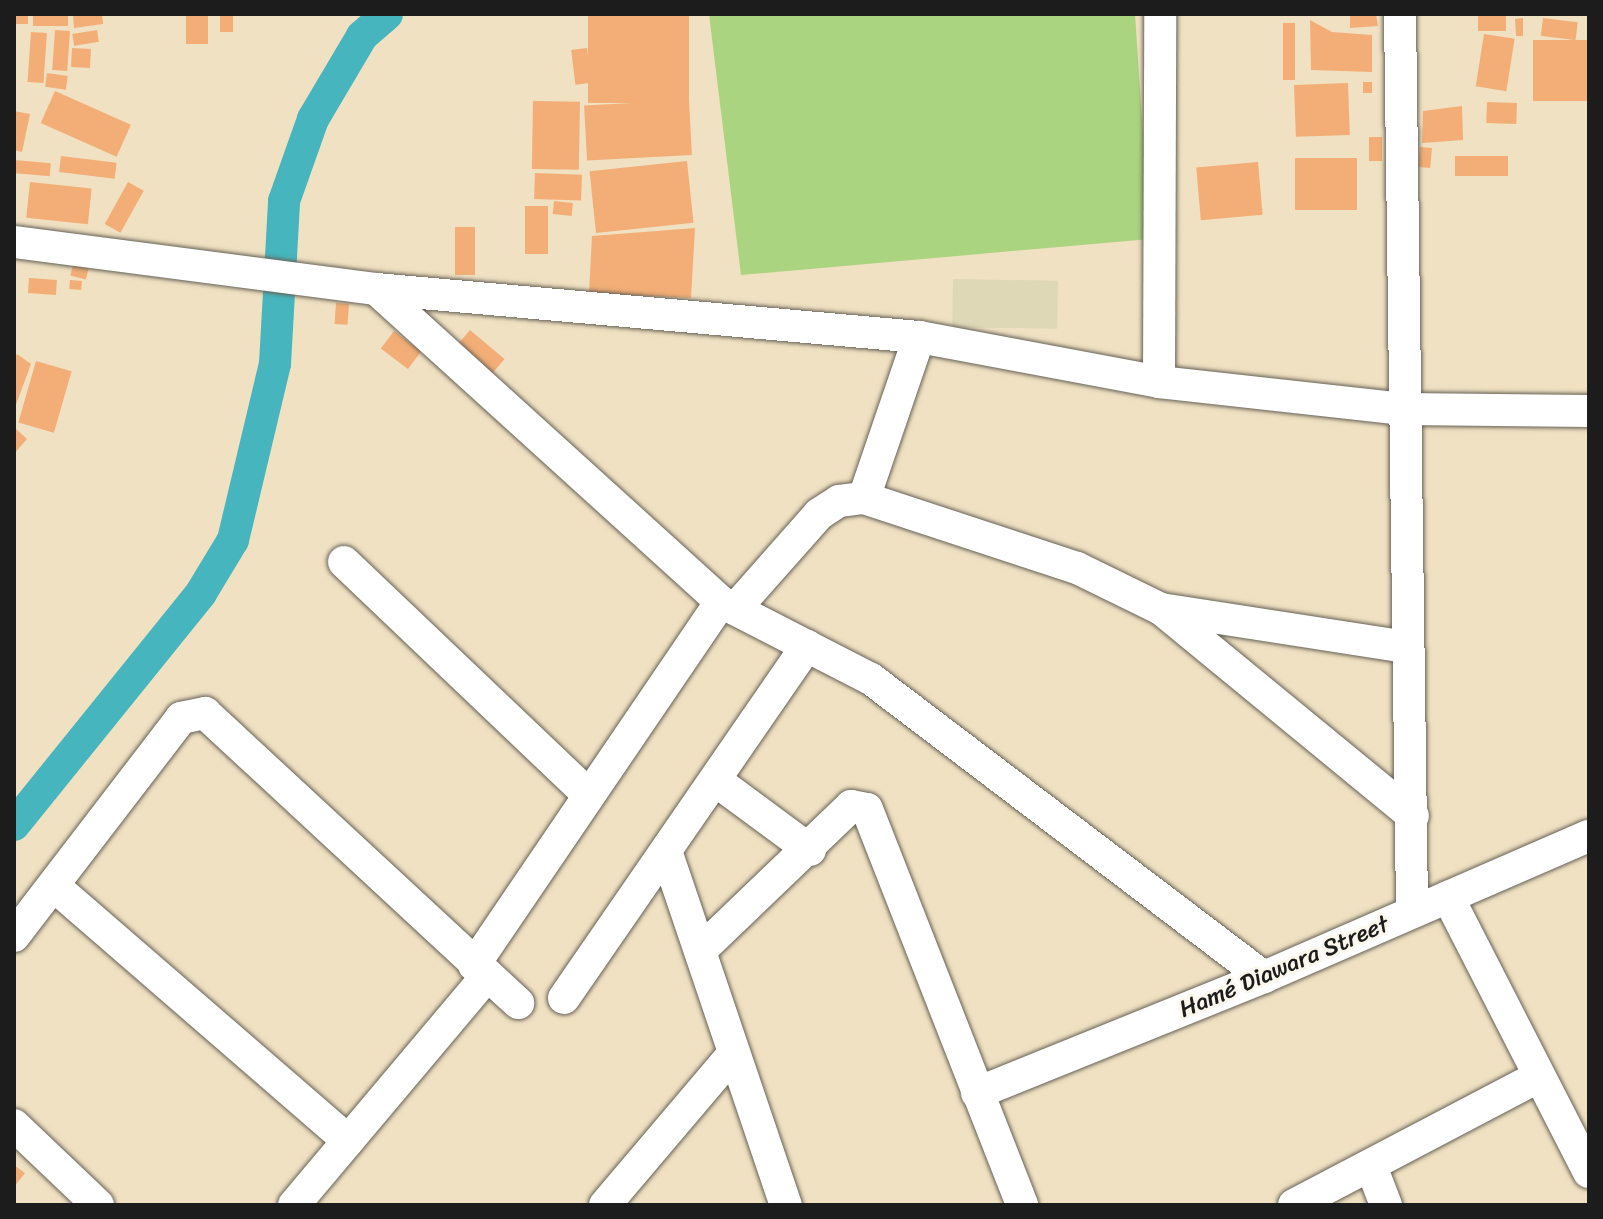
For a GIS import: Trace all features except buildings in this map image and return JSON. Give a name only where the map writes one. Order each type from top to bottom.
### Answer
[{"type":"street","points":[[1159,382],[1160,14]]},
{"type":"street","points":[[1400,14],[1412,912]]},
{"type":"street","points":[[14,242],[376,289],[919,337],[1159,382],[1404,409],[1589,411]]},
{"type":"street","points":[[376,289],[728,605],[871,679],[1264,977]]},
{"type":"street","points":[[864,498],[919,337]]},
{"type":"street","points":[[294,1205],[348,1141],[481,970],[589,795],[728,605],[819,514],[839,501],[864,498],[1077,568],[1161,609],[1413,816]]},
{"type":"street","points":[[344,562],[589,795]]},
{"type":"street","points":[[1161,609],[1407,647]]},
{"type":"street","points":[[564,998],[667,854],[807,646]]},
{"type":"street","points":[[14,936],[181,718],[205,713],[518,1003]]},
{"type":"street","points":[[715,780],[810,850]]},
{"type":"street","points":[[701,950],[810,850],[851,806],[867,809],[1022,1205]]},
{"type":"street","name":"Hamé Diawara Street","points":[[977,1093],[1264,977],[1589,836]]},
{"type":"street","points":[[667,854],[786,1205]]},
{"type":"street","points":[[54,886],[348,1141]]},
{"type":"street","points":[[1448,897],[1536,1078],[1589,1172]]},
{"type":"street","points":[[605,1205],[734,1053]]},
{"type":"street","points":[[1294,1205],[1536,1078]]},
{"type":"street","points":[[14,1125],[98,1205]]},
{"type":"street","points":[[1371,1166],[1386,1205]]},
{"type":"shaded area","points":[[953,279],[1058,281],[1057,329],[952,327]]},
{"type":"green space","points":[[709,14],[1135,14],[1150,239],[741,275]]},
{"type":"waterway","points":[[14,825],[201,593],[233,540],[275,364],[284,201],[313,119],[362,36],[387,14]]}]
